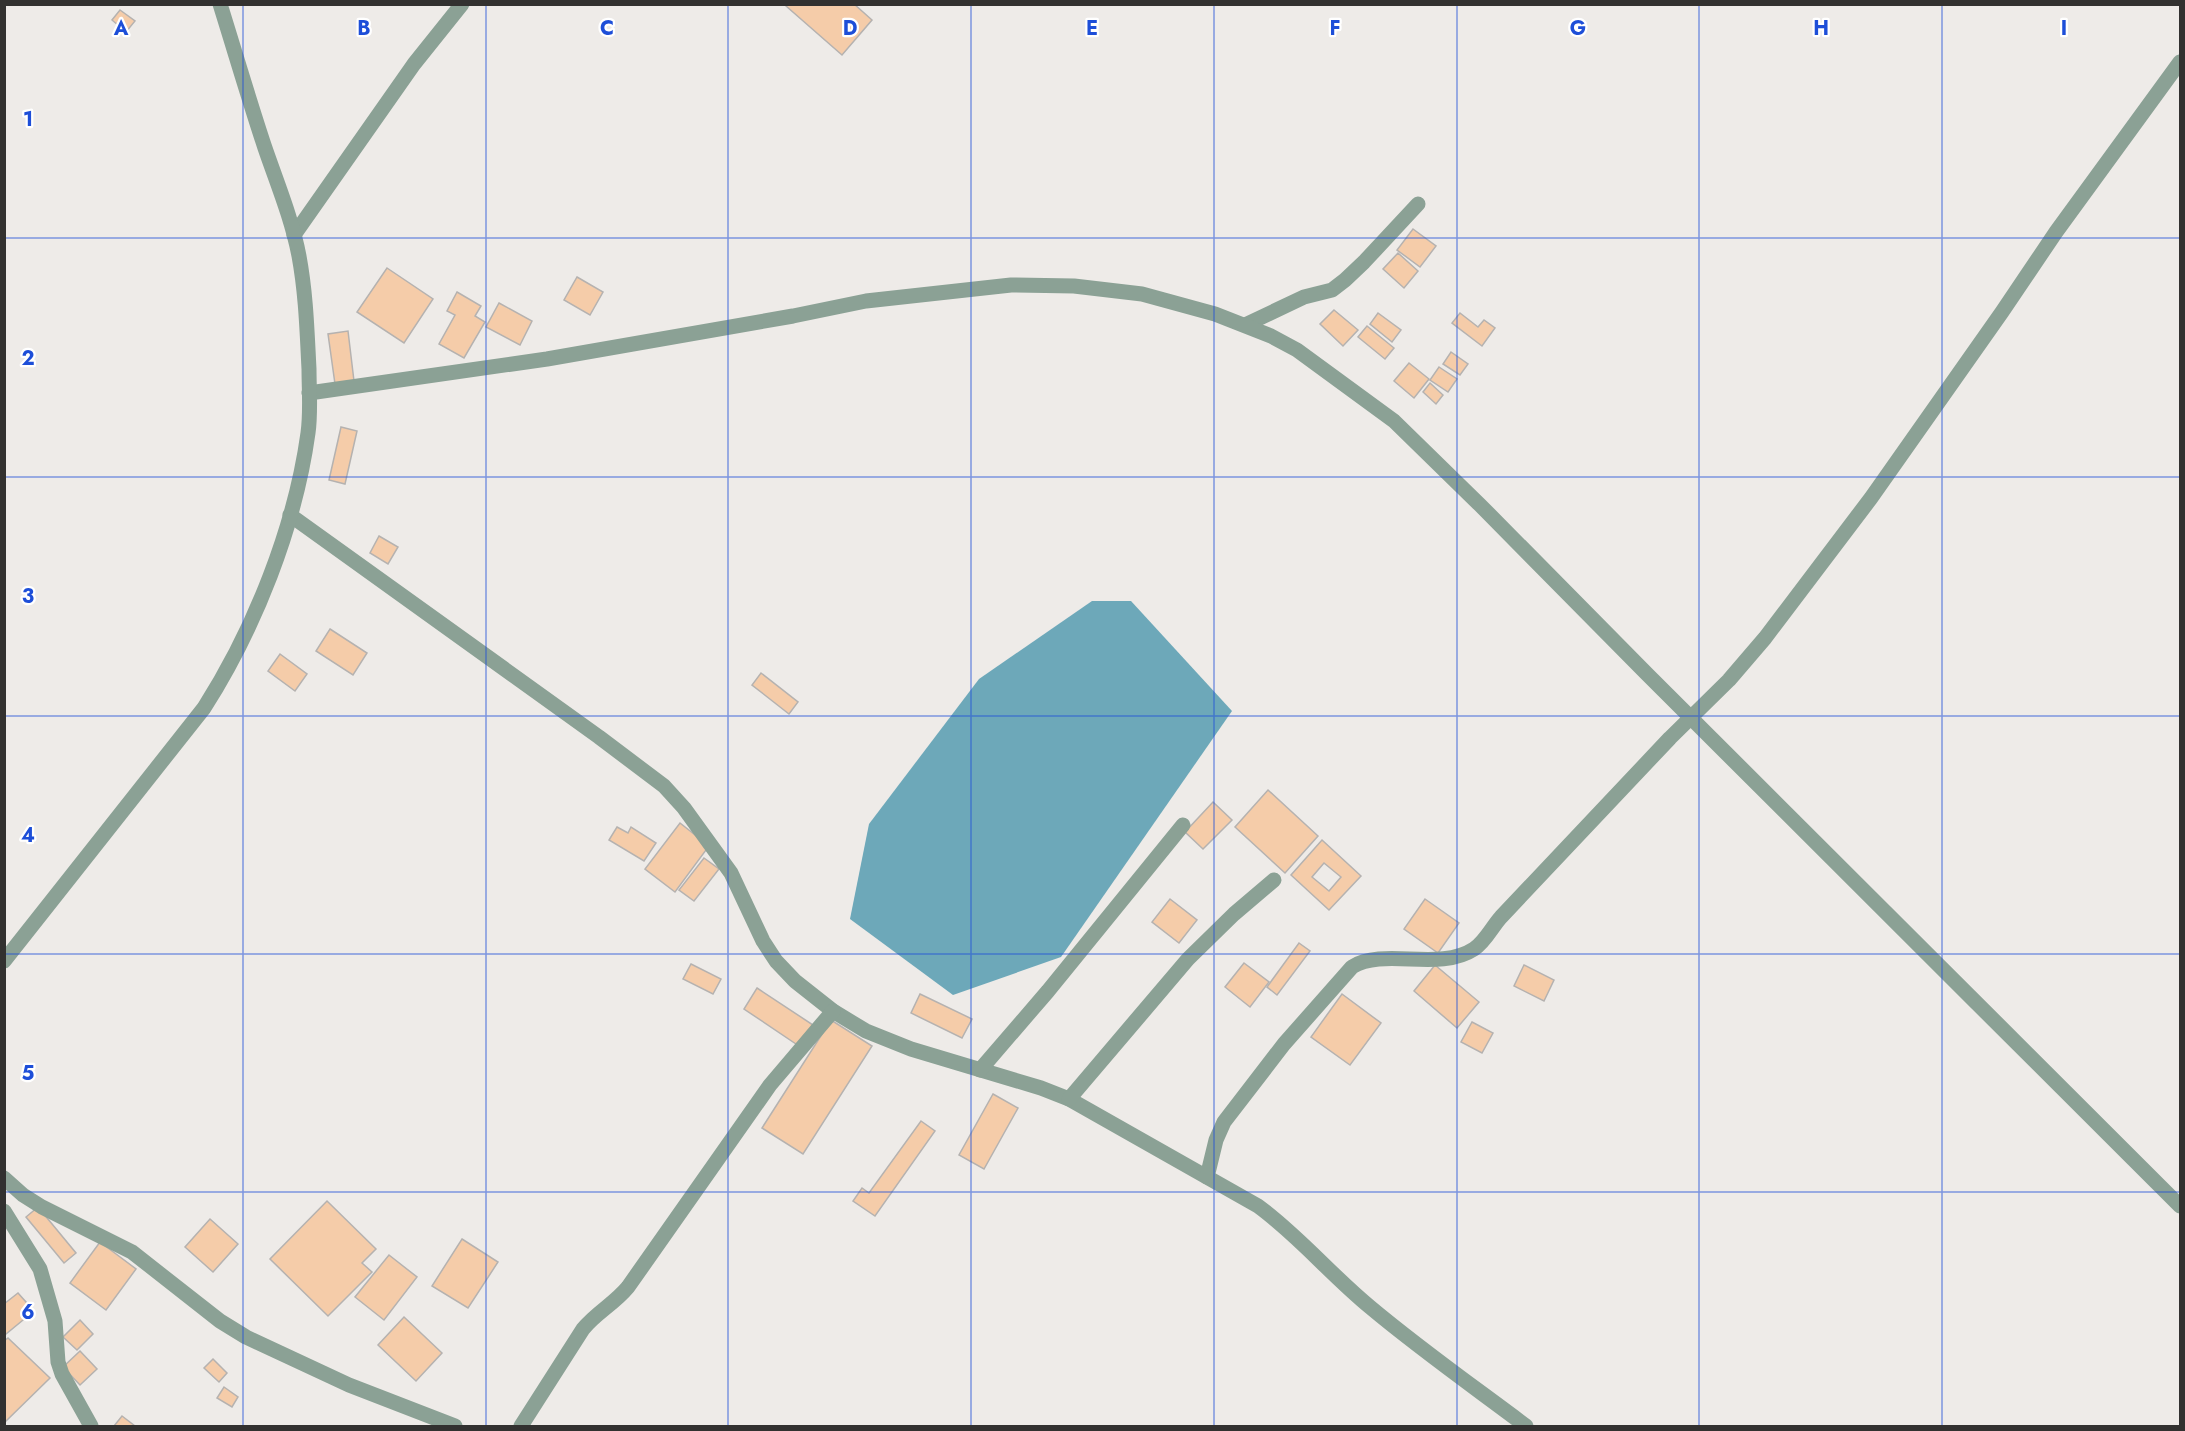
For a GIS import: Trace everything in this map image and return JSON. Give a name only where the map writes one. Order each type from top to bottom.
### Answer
[{"type":"street","points":[[4,961],[210,699],[230,664],[259,600],[285,535],[290,515],[308,433],[310,399],[307,317],[302,274],[294,235],[220,4]]},
{"type":"street","points":[[294,235],[414,64],[462,4]]},
{"type":"street","points":[[1207,1177],[1216,1140],[1224,1122],[1284,1044],[1352,967],[1360,962],[1371,960],[1424,960],[1454,957],[1476,948],[1501,917],[1670,738],[1729,680],[1765,638],[1871,498],[2056,232],[2181,62]]},
{"type":"street","points":[[1245,325],[1304,297],[1332,290],[1346,280],[1418,204]]},
{"type":"street","points":[[310,399],[793,316],[866,301],[992,286],[1074,286],[1121,291],[1182,304],[1271,336],[1297,350],[1394,421],[1480,504],[1687,721],[2181,1206]]},
{"type":"street","points":[[290,515],[590,730],[664,786],[684,808],[731,873],[763,941],[776,961],[795,981],[833,1011],[866,1030],[911,1049],[1041,1088],[1069,1100],[1258,1206],[1281,1223],[1336,1278],[1370,1307],[1526,1426]]},
{"type":"street","points":[[980,1070],[1048,991],[1183,825]]},
{"type":"street","points":[[1069,1100],[1188,959],[1234,914],[1274,880]]},
{"type":"street","points":[[521,1426],[583,1329],[594,1315],[616,1302],[628,1287],[770,1085],[833,1011]]},
{"type":"street","points":[[4,1178],[23,1195],[42,1207],[132,1252],[220,1321],[246,1337],[350,1385],[455,1426]]},
{"type":"street","points":[[4,1211],[40,1269],[55,1321],[58,1362],[90,1426]]},
{"type":"water","points":[[1092,601],[1131,601],[1232,711],[1061,957],[953,995],[850,919],[869,824],[979,679]]},
{"type":"building","points":[[788,4],[854,4],[872,20],[842,55],[786,6]]},
{"type":"building","points":[[120,10],[135,21],[126,32],[112,20]]},
{"type":"building","points":[[1413,229],[1436,246],[1420,267],[1397,250]]},
{"type":"building","points":[[1398,253],[1418,271],[1404,288],[1383,269]]},
{"type":"building","points":[[387,268],[433,299],[404,343],[357,312]]},
{"type":"building","points":[[577,277],[603,292],[590,315],[564,300]]},
{"type":"building","points":[[457,292],[481,306],[475,316],[485,322],[464,358],[439,344],[455,315],[447,311]]},
{"type":"building","points":[[499,303],[532,321],[520,345],[486,327]]},
{"type":"building","points":[[1334,310],[1358,330],[1343,346],[1320,324]]},
{"type":"building","points":[[1378,313],[1401,330],[1392,342],[1370,324]]},
{"type":"building","points":[[1460,313],[1478,327],[1484,320],[1495,328],[1482,346],[1452,323]]},
{"type":"building","points":[[1367,326],[1394,348],[1385,359],[1358,337]]},
{"type":"building","points":[[348,331],[354,381],[335,384],[328,334]]},
{"type":"building","points":[[1451,352],[1468,364],[1460,375],[1443,364]]},
{"type":"building","points":[[1409,363],[1429,379],[1414,398],[1394,381]]},
{"type":"building","points":[[1439,367],[1457,379],[1448,392],[1430,380]]},
{"type":"building","points":[[1430,383],[1443,395],[1436,404],[1423,392]]},
{"type":"building","points":[[341,427],[357,431],[345,484],[329,480]]},
{"type":"building","points":[[379,536],[398,547],[388,564],[370,553]]},
{"type":"building","points":[[330,629],[367,653],[353,675],[316,651]]},
{"type":"building","points":[[280,654],[307,674],[295,691],[268,671]]},
{"type":"building","points":[[761,673],[798,702],[789,714],[752,685]]},
{"type":"building","points":[[1268,790],[1318,836],[1285,873],[1235,827]]},
{"type":"building","points":[[1213,802],[1232,820],[1203,849],[1185,832]]},
{"type":"building","points":[[680,823],[709,846],[675,892],[645,869]]},
{"type":"building","points":[[617,827],[628,833],[631,827],[656,843],[644,861],[609,840]]},
{"type":"building","points":[[1322,840],[1361,876],[1329,910],[1291,875]],"holes":[[[1324,863],[1341,877],[1329,891],[1312,877]]]},
{"type":"building","points":[[704,858],[719,869],[694,901],[679,890]]},
{"type":"building","points":[[1170,899],[1197,920],[1179,943],[1152,922]]},
{"type":"building","points":[[1425,899],[1459,923],[1438,953],[1404,929]]},
{"type":"building","points":[[1299,943],[1310,951],[1277,995],[1267,987]]},
{"type":"building","points":[[1244,963],[1269,982],[1250,1007],[1225,987]]},
{"type":"building","points":[[691,964],[721,979],[713,994],[683,979]]},
{"type":"building","points":[[1435,965],[1479,1002],[1457,1028],[1414,991]]},
{"type":"building","points":[[1524,965],[1554,980],[1544,1001],[1514,986]]},
{"type":"building","points":[[757,988],[813,1025],[799,1046],[744,1009]]},
{"type":"building","points":[[920,994],[972,1019],[962,1038],[911,1013]]},
{"type":"building","points":[[1342,994],[1381,1023],[1350,1065],[1311,1037]]},
{"type":"building","points":[[831,1020],[872,1046],[803,1154],[762,1128]]},
{"type":"building","points":[[1472,1022],[1493,1033],[1482,1053],[1461,1042]]},
{"type":"building","points":[[993,1094],[1018,1108],[984,1169],[959,1155]]},
{"type":"building","points":[[921,1121],[935,1131],[875,1216],[853,1201],[862,1188],[869,1193]]},
{"type":"building","points":[[327,1201],[376,1249],[362,1263],[372,1272],[328,1316],[270,1259]]},
{"type":"building","points":[[38,1207],[76,1253],[64,1263],[26,1217]]},
{"type":"building","points":[[210,1219],[238,1244],[213,1272],[185,1247]]},
{"type":"building","points":[[462,1239],[498,1262],[468,1308],[432,1286]]},
{"type":"building","points":[[100,1242],[136,1269],[106,1310],[70,1283]]},
{"type":"building","points":[[389,1255],[417,1277],[384,1320],[355,1297]]},
{"type":"building","points":[[18,1293],[34,1311],[6,1334],[4,1332],[4,1304]]},
{"type":"building","points":[[404,1317],[442,1353],[416,1381],[378,1345]]},
{"type":"building","points":[[80,1320],[93,1334],[77,1350],[63,1337]]},
{"type":"building","points":[[8,1338],[50,1378],[4,1423],[4,1341]]},
{"type":"building","points":[[80,1351],[97,1369],[80,1385],[63,1367]]},
{"type":"building","points":[[213,1359],[227,1373],[219,1382],[204,1368]]},
{"type":"building","points":[[224,1387],[238,1397],[232,1407],[217,1398]]},
{"type":"building","points":[[122,1416],[135,1426],[114,1426]]}]
